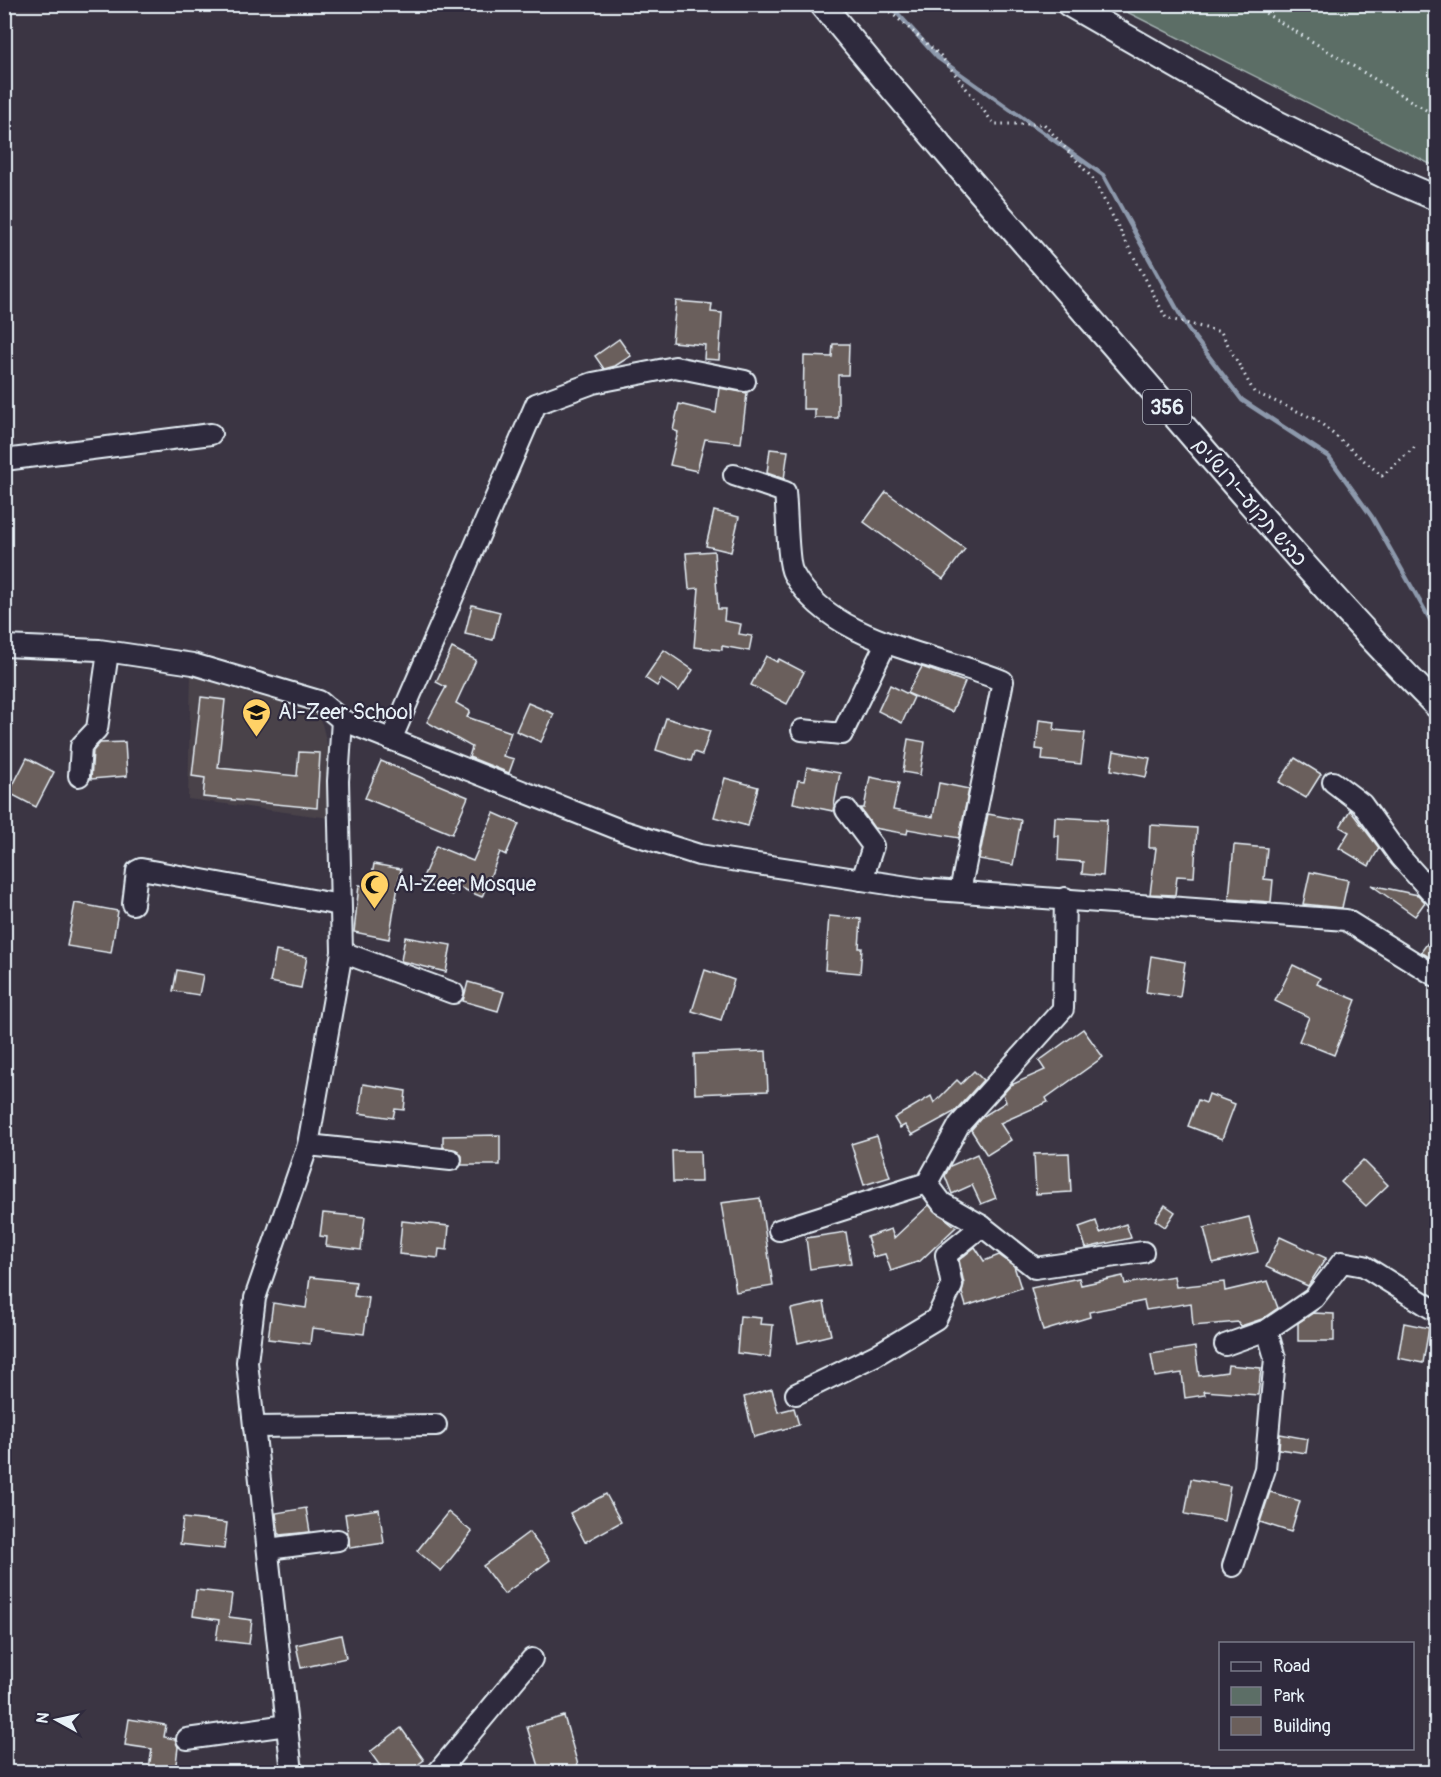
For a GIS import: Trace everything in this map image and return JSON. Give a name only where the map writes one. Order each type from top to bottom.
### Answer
[{"type":"main road","name":"כביש תקוע–ירושלים","points":[[806,4],[903,104]]},
{"type":"main road","name":"כביש תקוע–ירושלים","points":[[822,4],[903,104],[1306,567],[1386,655],[1437,705]]},
{"type":"main road","points":[[1069,4],[1273,121],[1387,177],[1437,198]]},
{"type":"street","points":[[391,740],[536,404],[593,383],[675,367],[744,381]]},
{"type":"street","points":[[4,460],[211,434]]},
{"type":"street","points":[[734,475],[785,492],[792,572],[822,610],[886,643],[1003,681],[960,891]]},
{"type":"street","points":[[802,730],[842,734],[886,643]]},
{"type":"street","points":[[4,646],[108,652],[204,667],[319,701],[342,720],[391,740],[623,831],[699,855],[862,880],[960,891],[1346,920],[1437,976]]},
{"type":"street","points":[[79,776],[81,746],[97,729],[108,652]]},
{"type":"street","points":[[292,1773],[247,1362],[255,1298],[308,1145],[342,951],[338,781],[342,720]]},
{"type":"street","points":[[1333,782],[1362,804],[1400,857],[1437,897]]},
{"type":"street","points":[[846,810],[873,846],[862,880]]},
{"type":"street","points":[[133,904],[137,872],[141,869],[340,905]]},
{"type":"street","points":[[779,1230],[927,1183],[959,1125],[1063,1009],[1065,898]]},
{"type":"street","points":[[342,951],[453,993]]},
{"type":"street","points":[[308,1145],[451,1160]]},
{"type":"street","points":[[927,1183],[942,1203],[981,1226],[1035,1268],[1143,1252]]},
{"type":"street","points":[[796,1394],[876,1355],[936,1319],[952,1286],[946,1255],[981,1226]]},
{"type":"street","points":[[1225,1345],[1267,1330],[1314,1298],[1342,1262],[1364,1266],[1437,1311]]},
{"type":"street","points":[[1233,1566],[1265,1469],[1275,1358],[1267,1330]]},
{"type":"street","points":[[254,1427],[436,1425]]},
{"type":"street","points":[[268,1549],[338,1539]]},
{"type":"street","points":[[438,1773],[532,1659]]},
{"type":"street","points":[[187,1739],[287,1725]]},
{"type":"path","points":[[881,4],[941,56],[994,124],[1044,124],[1094,179],[1166,318],[1221,332],[1254,393],[1317,420],[1382,476],[1417,445]]},
{"type":"path","points":[[1250,4],[1437,116]]},
{"type":"shaded area","name":"Al-Zeer School","points":[[191,672],[311,705],[322,724],[329,752],[330,818],[188,799]]},
{"type":"green space","points":[[1113,5],[1436,5],[1436,166],[1428,163]]},
{"type":"building","points":[[676,301],[712,304],[711,312],[722,313],[719,360],[704,359],[705,345],[672,342]]},
{"type":"building","points":[[619,339],[631,356],[615,366],[604,369],[595,356]]},
{"type":"building","points":[[833,344],[849,344],[848,375],[838,375],[838,418],[815,418],[815,409],[803,409],[804,356],[832,357]]},
{"type":"building","points":[[719,388],[747,393],[741,443],[705,439],[697,471],[670,465],[678,432],[673,430],[679,404],[716,413]]},
{"type":"building","points":[[770,449],[788,451],[784,479],[767,473]]},
{"type":"building","points":[[886,492],[965,549],[943,579],[864,522]]},
{"type":"building","points":[[714,511],[739,517],[731,552],[706,546]]},
{"type":"building","points":[[714,551],[718,609],[725,609],[724,621],[741,624],[739,634],[752,636],[749,651],[722,646],[722,650],[694,647],[699,588],[689,589],[686,553]]},
{"type":"building","points":[[472,605],[500,612],[493,640],[465,634]]},
{"type":"building","points":[[452,648],[476,660],[456,703],[470,711],[467,717],[511,732],[503,756],[514,759],[509,773],[469,757],[472,747],[427,722],[446,687],[436,682]]},
{"type":"building","points":[[664,650],[693,670],[679,691],[661,679],[657,686],[645,678]]},
{"type":"building","points":[[766,656],[777,662],[779,659],[804,672],[787,704],[751,685]]},
{"type":"building","points":[[922,667],[965,682],[952,712],[907,693]]},
{"type":"building","points":[[890,685],[914,697],[902,723],[878,711]]},
{"type":"building","points":[[201,697],[225,700],[218,768],[297,776],[299,752],[320,753],[317,808],[203,797],[205,778],[192,776]]},
{"type":"building","points":[[528,703],[554,714],[541,742],[516,731]]},
{"type":"building","points":[[666,718],[710,731],[702,755],[694,752],[691,761],[656,750]]},
{"type":"building","points":[[1039,720],[1055,722],[1054,730],[1085,733],[1081,764],[1042,760],[1043,750],[1036,749]]},
{"type":"building","points":[[908,739],[925,742],[920,775],[903,772]]},
{"type":"building","points":[[125,742],[127,776],[91,779],[93,751],[100,743]]},
{"type":"building","points":[[1114,751],[1150,758],[1146,777],[1111,770]]},
{"type":"building","points":[[27,758],[54,772],[36,807],[9,793]]},
{"type":"building","points":[[1295,758],[1321,774],[1306,798],[1279,782]]},
{"type":"building","points":[[381,761],[468,797],[452,834],[365,798]]},
{"type":"building","points":[[807,767],[840,773],[833,811],[793,803],[798,780],[804,781]]},
{"type":"building","points":[[870,777],[899,783],[893,810],[933,817],[939,783],[969,789],[959,838],[908,829],[907,834],[874,828],[860,808],[864,808]]},
{"type":"building","points":[[725,778],[758,787],[748,826],[714,817]]},
{"type":"building","points":[[1350,810],[1379,848],[1369,866],[1339,848],[1349,832],[1340,827]]},
{"type":"building","points":[[494,813],[519,824],[506,855],[500,852],[482,897],[456,886],[452,895],[421,882],[436,846],[473,861]]},
{"type":"building","points":[[988,814],[1021,820],[1013,865],[979,859]]},
{"type":"building","points":[[1055,817],[1107,820],[1103,876],[1082,874],[1083,862],[1058,860],[1059,836],[1054,836]]},
{"type":"building","points":[[1150,825],[1197,828],[1194,877],[1177,876],[1175,895],[1150,894],[1156,848],[1149,848]]},
{"type":"building","points":[[1234,845],[1267,848],[1264,879],[1273,880],[1271,902],[1229,899]]},
{"type":"building","name":"Al-Zeer Mosque","points":[[374,864],[401,869],[389,939],[354,932],[359,885],[370,887]]},
{"type":"building","points":[[1310,872],[1348,880],[1342,908],[1303,904]]},
{"type":"building","points":[[1371,885],[1418,895],[1425,902],[1415,916]]},
{"type":"building","points":[[75,903],[118,911],[111,953],[67,946]]},
{"type":"building","points":[[829,916],[861,919],[860,973],[825,970]]},
{"type":"building","points":[[1437,930],[1437,962],[1421,952]]},
{"type":"building","points":[[405,937],[451,945],[446,972],[401,961]]},
{"type":"building","points":[[276,951],[307,957],[301,988],[270,982]]},
{"type":"building","points":[[1151,956],[1185,962],[1180,997],[1146,992]]},
{"type":"building","points":[[1293,965],[1320,978],[1317,984],[1356,1000],[1334,1055],[1299,1041],[1309,1017],[1275,1001]]},
{"type":"building","points":[[177,970],[203,975],[199,995],[173,991]]},
{"type":"building","points":[[705,970],[734,980],[721,1020],[692,1011]]},
{"type":"building","points":[[468,982],[504,992],[498,1011],[463,1001]]},
{"type":"building","points":[[1083,1029],[1103,1057],[1046,1098],[1048,1102],[1000,1123],[1011,1140],[987,1155],[971,1130],[982,1117],[1006,1102],[1003,1094],[1011,1085],[1045,1070],[1039,1061]]},
{"type":"building","points":[[766,1051],[768,1091],[695,1094],[694,1054]]},
{"type":"building","points":[[974,1071],[983,1080],[954,1112],[912,1135],[905,1125],[900,1128],[894,1118],[931,1096],[934,1103],[957,1080],[961,1084]]},
{"type":"building","points":[[363,1084],[406,1091],[404,1110],[395,1109],[393,1118],[359,1113]]},
{"type":"building","points":[[1209,1094],[1235,1104],[1222,1139],[1188,1126],[1198,1100],[1206,1103]]},
{"type":"building","points":[[500,1135],[500,1165],[461,1165],[462,1156],[458,1151],[443,1147],[443,1136]]},
{"type":"building","points":[[877,1136],[890,1177],[864,1185],[851,1144]]},
{"type":"building","points":[[672,1151],[700,1151],[701,1182],[673,1182]]},
{"type":"building","points":[[1069,1153],[1071,1192],[1036,1194],[1034,1154]]},
{"type":"building","points":[[977,1154],[996,1198],[981,1204],[972,1185],[952,1194],[945,1176],[950,1166]]},
{"type":"building","points":[[1363,1160],[1388,1185],[1366,1206],[1341,1182]]},
{"type":"building","points":[[760,1198],[773,1286],[736,1292],[721,1203]]},
{"type":"building","points":[[929,1205],[956,1227],[920,1261],[891,1271],[885,1254],[873,1257],[867,1237],[891,1229],[894,1238]]},
{"type":"building","points":[[1165,1205],[1175,1212],[1165,1227],[1155,1220]]},
{"type":"building","points":[[323,1213],[365,1217],[361,1250],[326,1246],[327,1237],[320,1236]]},
{"type":"building","points":[[1249,1217],[1258,1252],[1213,1263],[1204,1228]]},
{"type":"building","points":[[402,1221],[449,1226],[447,1250],[439,1249],[438,1258],[399,1254]]},
{"type":"building","points":[[1096,1221],[1100,1233],[1126,1224],[1131,1238],[1086,1248],[1079,1227]]},
{"type":"building","points":[[846,1232],[851,1263],[810,1269],[806,1238]]},
{"type":"building","points":[[1280,1237],[1326,1258],[1308,1286],[1266,1267]]},
{"type":"building","points":[[975,1247],[984,1261],[999,1255],[1014,1266],[1021,1288],[966,1306],[962,1293],[964,1284],[959,1260]]},
{"type":"building","points":[[1123,1276],[1125,1284],[1174,1276],[1176,1287],[1224,1282],[1225,1291],[1268,1281],[1278,1308],[1262,1319],[1241,1326],[1238,1322],[1193,1326],[1191,1303],[1146,1310],[1144,1301],[1089,1312],[1090,1317],[1043,1331],[1031,1288],[1079,1278],[1081,1285]]},
{"type":"building","points":[[310,1277],[356,1282],[354,1296],[369,1298],[364,1334],[312,1328],[310,1344],[268,1339],[273,1303],[306,1308]]},
{"type":"building","points":[[824,1302],[831,1335],[798,1343],[791,1309]]},
{"type":"building","points":[[1313,1313],[1334,1314],[1334,1341],[1298,1341],[1298,1323]]},
{"type":"building","points":[[740,1316],[761,1318],[760,1324],[773,1325],[770,1357],[737,1353]]},
{"type":"building","points":[[1404,1323],[1429,1328],[1423,1363],[1398,1358]]},
{"type":"building","points":[[1195,1347],[1199,1376],[1227,1372],[1228,1365],[1261,1368],[1258,1395],[1204,1391],[1205,1395],[1185,1398],[1182,1373],[1155,1377],[1151,1354]]},
{"type":"building","points":[[772,1389],[778,1412],[794,1408],[799,1425],[754,1437],[744,1397]]},
{"type":"building","points":[[1280,1434],[1308,1439],[1306,1453],[1279,1449]]},
{"type":"building","points":[[1191,1479],[1230,1486],[1224,1521],[1185,1514]]},
{"type":"building","points":[[1270,1492],[1300,1501],[1291,1532],[1260,1522]]},
{"type":"building","points":[[606,1494],[621,1522],[585,1542],[570,1513]]},
{"type":"building","points":[[306,1508],[310,1532],[279,1535],[276,1513]]},
{"type":"building","points":[[379,1509],[384,1543],[350,1548],[345,1514]]},
{"type":"building","points":[[448,1512],[472,1532],[441,1571],[417,1551]]},
{"type":"building","points":[[183,1518],[227,1523],[224,1549],[180,1544]]},
{"type":"building","points":[[529,1532],[550,1560],[504,1594],[483,1566]]},
{"type":"building","points":[[196,1590],[232,1594],[229,1617],[252,1620],[249,1644],[216,1640],[219,1620],[193,1616]]},
{"type":"building","points":[[341,1635],[346,1658],[301,1668],[296,1645]]},
{"type":"building","points":[[564,1716],[578,1765],[553,1773],[541,1773],[527,1727]]},
{"type":"building","points":[[129,1719],[166,1725],[164,1737],[175,1739],[178,1747],[175,1772],[149,1768],[152,1749],[125,1745]]},
{"type":"building","points":[[401,1728],[424,1760],[406,1773],[385,1773],[370,1752]]},
{"type":"waterway","points":[[889,4],[938,58],[1103,175],[1188,329],[1242,400],[1329,457],[1372,517],[1436,630]]},
{"type":"place","name":"Al-Zeer School","points":[[257,738]]},
{"type":"place","name":"Al-Zeer Mosque","points":[[374,910]]}]
